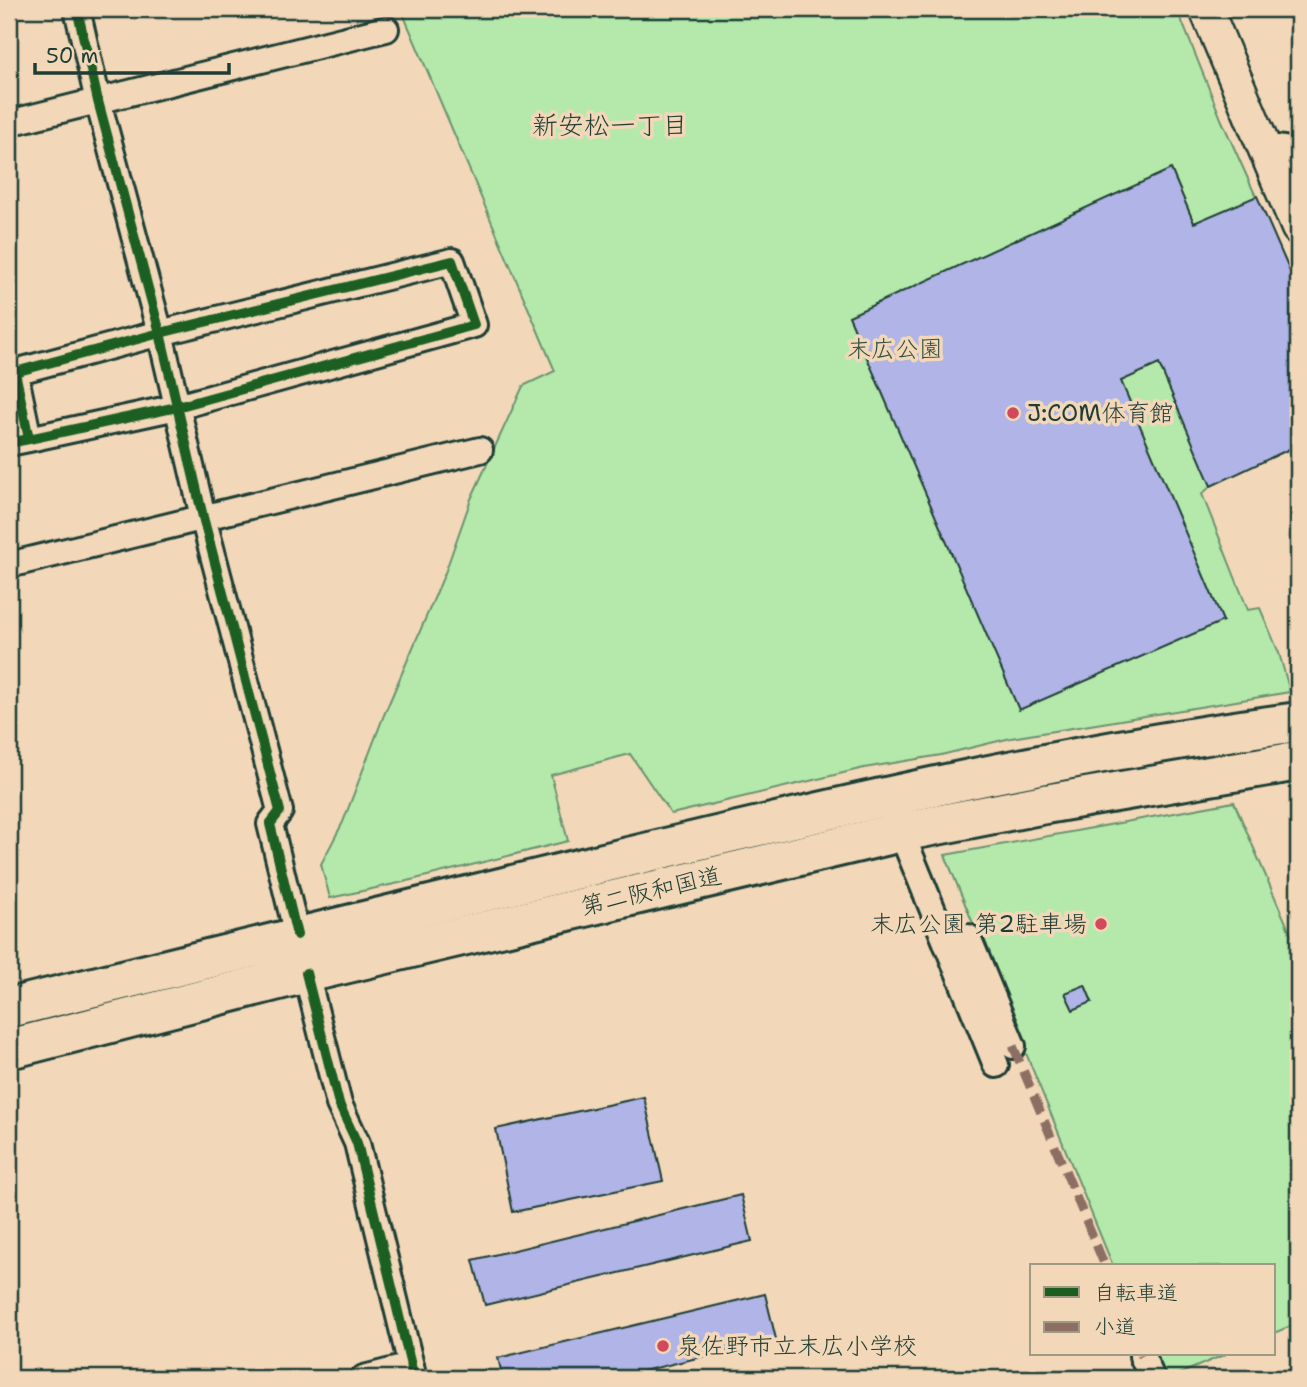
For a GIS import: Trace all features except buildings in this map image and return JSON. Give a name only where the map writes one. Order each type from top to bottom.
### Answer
[{"type":"highway","name":"第二阪和国道","points":[[9,1008],[297,935],[884,796],[1226,731],[1298,722]]},
{"type":"highway","name":"第二阪和国道","points":[[9,1049],[306,973],[901,832],[1045,804],[1298,761]]},
{"type":"street","points":[[77,9],[98,101],[160,333],[203,517],[280,811],[270,824],[297,935]]},
{"type":"street","points":[[1206,9],[1298,228]]},
{"type":"street","points":[[9,124],[386,29]]},
{"type":"street","points":[[1264,146],[1298,151]]},
{"type":"street","points":[[452,261],[474,325],[177,407],[19,441],[15,372],[160,333],[452,261]]},
{"type":"street","points":[[9,565],[480,450]]},
{"type":"street","points":[[901,832],[996,1065]]},
{"type":"street","points":[[947,945],[968,937],[1013,1045]]},
{"type":"street","points":[[306,973],[339,1104],[357,1143],[413,1372],[363,1378]]},
{"type":"green space","name":"末広公園","points":[[401,9],[1177,9],[1222,121],[1298,290],[1298,445],[1211,486],[1202,494],[1248,610],[1260,608],[1279,653],[1290,692],[1011,738],[941,755],[864,768],[671,814],[630,754],[551,775],[568,841],[330,898],[321,864],[343,822],[384,715],[445,573],[471,499],[523,386],[555,371]]},
{"type":"green space","points":[[1234,802],[1298,951],[1298,1323],[1276,1332],[1276,1264],[1112,1264],[945,855]]},
{"type":"green space","points":[[1150,1356],[1221,1356],[1170,1378],[1159,1378]]},
{"type":"marked path","points":[[1013,1046],[1104,1264]]},
{"type":"cycle path","points":[[77,9],[98,101],[160,333],[203,517],[280,811],[270,824],[297,935]]},
{"type":"cycle path","points":[[9,443],[29,439],[177,407],[474,325],[452,261],[160,333],[15,372],[29,439]]},
{"type":"cycle path","points":[[306,973],[339,1104],[357,1143],[414,1378]]},
{"type":"place","name":"J:COM体育館","points":[[1013,413]]},
{"type":"place","name":"末広公園 第2駐車場","points":[[1101,924]]},
{"type":"place","name":"泉佐野市立末広小学校","points":[[663,1346]]},
{"type":"district","name":"新安松一丁目","points":[[610,125]]}]
